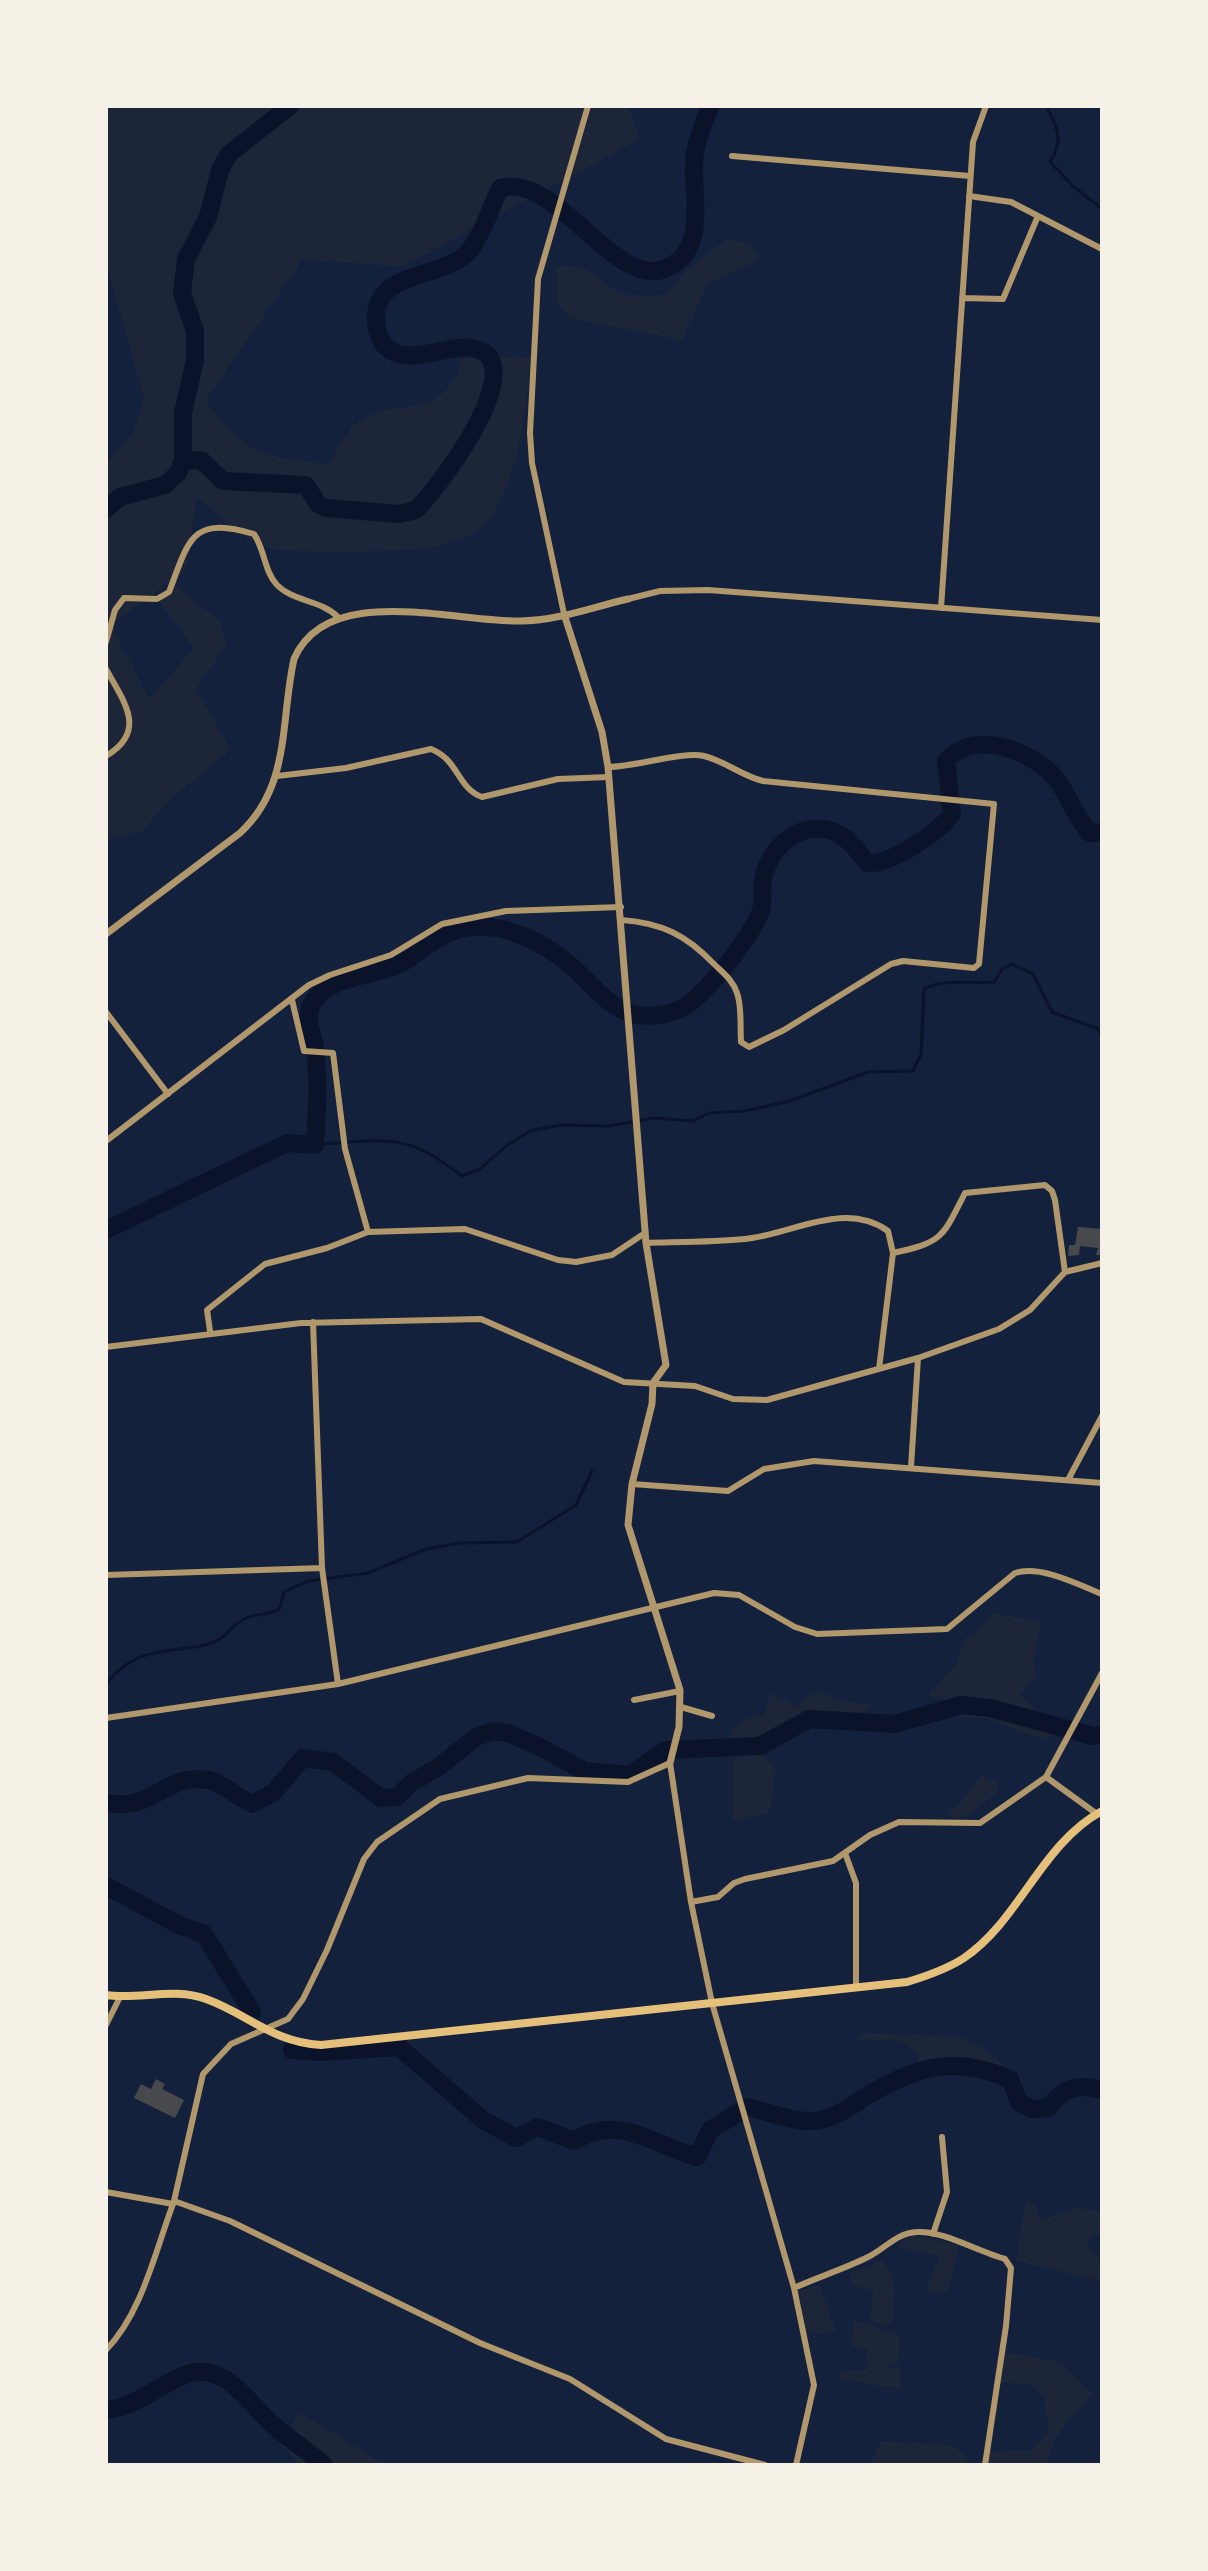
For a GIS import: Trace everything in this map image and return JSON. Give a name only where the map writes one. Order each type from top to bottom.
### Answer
[{"type":"main road","points":[[106,1995],[120,1997],[177,1992],[204,1998],[263,2031],[303,2044],[339,2044],[907,1982],[963,1958],[982,1942],[1071,1834],[1100,1812]]},
{"type":"street","points":[[588,106],[538,279],[530,442],[564,614],[602,732],[608,767],[645,1233],[666,1365],[653,1383],[652,1404],[632,1484],[628,1525],[680,1691],[681,1707],[672,1754],[691,1902],[712,2003],[794,2288],[814,2385],[796,2465]]},
{"type":"street","points":[[941,608],[973,142],[986,106]]},
{"type":"street","points":[[732,156],[970,176]]},
{"type":"street","points":[[969,196],[1011,202],[1102,249]]},
{"type":"street","points":[[962,298],[1003,299],[1038,216]]},
{"type":"street","points":[[106,642],[115,610],[124,598],[157,599],[169,592],[189,540],[201,529],[215,526],[254,534],[263,547],[269,575],[279,588],[327,606],[338,617]]},
{"type":"street","points":[[106,934],[251,824],[268,801],[277,776],[294,659],[307,637],[338,617],[375,613],[518,621],[564,614],[660,591],[708,590],[1102,620]]},
{"type":"street","points":[[106,669],[127,708],[130,724],[124,742],[106,756]]},
{"type":"street","points":[[277,776],[346,768],[431,749],[450,759],[467,788],[482,797],[558,779],[609,777]]},
{"type":"street","points":[[608,767],[629,767],[701,755],[744,776],[763,781],[994,804],[979,964],[974,968],[903,961],[891,964],[784,1030],[749,1047],[741,1042],[738,996],[733,982],[677,932],[646,921],[622,920]]},
{"type":"street","points":[[106,1141],[292,1000],[330,975],[391,955],[442,924],[506,911],[621,907]]},
{"type":"street","points":[[292,1000],[304,1051],[333,1053],[344,1141],[368,1232]]},
{"type":"street","points":[[106,1012],[168,1094]]},
{"type":"street","points":[[893,1253],[933,1244],[947,1229],[965,1193],[1045,1185],[1052,1191],[1055,1200],[1065,1272]]},
{"type":"street","points":[[646,1243],[770,1236],[822,1218],[874,1221],[888,1231],[893,1253],[879,1369]]},
{"type":"street","points":[[210,1331],[207,1310],[265,1264],[327,1248],[368,1232],[465,1229],[558,1260],[576,1262],[612,1255],[645,1233]]},
{"type":"street","points":[[106,1347],[210,1331],[313,1322],[481,1319],[615,1379],[695,1386],[733,1399],[767,1400],[918,1358],[1012,1322],[1030,1310],[1065,1272],[1102,1263]]},
{"type":"street","points":[[313,1322],[322,1568],[338,1684]]},
{"type":"street","points":[[911,1467],[918,1358]]},
{"type":"street","points":[[1069,1478],[1102,1416]]},
{"type":"street","points":[[632,1484],[728,1491],[764,1469],[814,1461],[1069,1478],[1102,1483]]},
{"type":"street","points":[[106,1575],[322,1568]]},
{"type":"street","points":[[106,1718],[338,1684],[727,1593],[739,1595],[795,1627],[817,1634],[952,1628],[1015,1573],[1022,1571],[1064,1578],[1102,1594]]},
{"type":"street","points":[[691,1902],[718,1897],[734,1883],[770,1873],[813,1868],[899,1822],[980,1823],[1046,1777],[1078,1723],[1102,1673]]},
{"type":"street","points":[[634,1700],[680,1691]]},
{"type":"street","points":[[681,1707],[712,1716]]},
{"type":"street","points":[[106,2350],[122,2332],[135,2307],[173,2203],[203,2074],[221,2051],[288,2019],[303,1999],[364,1859],[377,1842],[440,1799],[528,1778],[628,1782],[672,1754]]},
{"type":"street","points":[[1046,1777],[1100,1812]]},
{"type":"street","points":[[845,1853],[856,1883],[856,1988]]},
{"type":"street","points":[[106,2025],[120,1997]]},
{"type":"street","points":[[933,2234],[947,2192],[942,2137]]},
{"type":"street","points":[[106,2192],[173,2203],[230,2221],[480,2343],[570,2379],[666,2439],[765,2465]]},
{"type":"street","points":[[794,2288],[873,2255],[890,2240],[908,2234],[933,2234],[1005,2259],[1011,2268],[985,2465]]},
{"type":"shaded area","points":[[106,106],[628,106],[640,139],[402,267],[303,259],[208,397],[207,403],[222,421],[260,452],[330,464],[346,435],[363,419],[441,395],[453,381],[462,359],[488,355],[531,358],[523,423],[505,492],[495,512],[482,527],[454,541],[424,548],[328,552],[284,550],[260,545],[241,534],[196,497],[187,569],[111,625],[149,699],[194,648],[157,599],[175,586],[219,620],[227,644],[196,689],[231,750],[175,795],[142,831],[106,840],[106,464],[133,433],[144,398],[106,263]]},
{"type":"shaded area","points":[[728,238],[752,245],[761,259],[708,284],[682,340],[569,318],[557,301],[556,267],[585,269],[625,294],[666,295],[685,271]]},
{"type":"shaded area","points":[[993,1613],[1042,1622],[1033,1662],[1037,1675],[1020,1695],[1039,1712],[1063,1719],[1047,1741],[986,1718],[963,1718],[944,1698],[927,1695],[957,1663],[965,1638],[975,1634]]},
{"type":"shaded area","points":[[821,1692],[842,1701],[872,1705],[860,1718],[796,1728],[764,1746],[729,1742],[736,1725],[764,1714],[771,1693],[798,1707],[810,1695]]},
{"type":"shaded area","points":[[762,1751],[776,1773],[769,1813],[733,1821],[733,1759]]},
{"type":"shaded area","points":[[982,1775],[996,1781],[999,1791],[967,1817],[954,1818],[947,1810],[957,1807]]},
{"type":"shaded area","points":[[864,2033],[960,2037],[982,2048],[1024,2081],[918,2064],[918,2052],[899,2041],[854,2039]]},
{"type":"shaded area","points":[[1026,2200],[1035,2205],[1041,2221],[1072,2208],[1102,2211],[1102,2234],[1091,2236],[1087,2249],[1102,2260],[1102,2281],[1016,2261]]},
{"type":"shaded area","points":[[908,2234],[959,2245],[949,2290],[937,2294],[926,2289],[939,2256],[898,2247]]},
{"type":"shaded area","points":[[882,2260],[893,2276],[895,2318],[886,2327],[870,2321],[873,2291],[852,2285],[851,2272]]},
{"type":"shaded area","points":[[820,2285],[836,2331],[806,2334],[797,2291]]},
{"type":"shaded area","points":[[854,2320],[898,2334],[900,2360],[887,2369],[900,2365],[900,2389],[837,2379],[840,2373],[868,2369],[867,2349],[851,2346]]},
{"type":"shaded area","points":[[1002,2352],[1061,2362],[1093,2394],[1058,2435],[1048,2465],[981,2465],[987,2452],[1031,2451],[1049,2433],[1044,2399],[1030,2384],[997,2382]]},
{"type":"shaded area","points":[[299,2412],[385,2465],[299,2465],[281,2444]]},
{"type":"shaded area","points":[[881,2441],[954,2446],[969,2460],[964,2465],[869,2465]]},
{"type":"building","points":[[1078,1227],[1102,1229],[1102,1255],[1096,1255],[1098,1248],[1080,1246],[1079,1255],[1068,1256],[1069,1245],[1075,1245]]},
{"type":"building","points":[[156,2079],[165,2084],[162,2089],[184,2100],[175,2118],[134,2098],[141,2084],[151,2089]]},
{"type":"waterway","points":[[106,509],[120,497],[165,485],[178,473],[183,461],[183,413],[195,360],[195,331],[182,293],[186,259],[208,217],[220,170],[229,154],[290,106]]},
{"type":"waterway","points":[[183,461],[201,460],[223,481],[306,485],[318,504],[326,508],[399,514],[416,510],[471,436],[491,390],[493,370],[488,355],[477,349],[464,347],[411,356],[384,346],[376,321],[378,305],[385,293],[396,284],[440,268],[466,254],[481,231],[500,188],[522,188],[544,198],[629,264],[649,271],[669,267],[682,258],[694,231],[695,153],[711,106]]},
{"type":"waterway","points":[[1046,106],[1058,134],[1057,147],[1050,162],[1074,187],[1102,209]]},
{"type":"waterway","points":[[106,1230],[287,1143],[315,1145],[317,1073],[309,1018],[314,1001],[331,986],[405,961],[446,934],[476,927],[508,930],[538,943],[564,960],[612,1004],[624,1011],[656,1015],[676,1011],[699,996],[737,952],[761,911],[762,884],[768,864],[789,838],[809,829],[832,831],[851,844],[867,863],[900,854],[925,838],[952,814],[946,761],[958,751],[987,745],[1003,747],[1034,760],[1057,780],[1090,833],[1102,832]]},
{"type":"waterway","points":[[315,1145],[372,1141],[400,1143],[431,1154],[462,1176],[480,1169],[506,1146],[530,1131],[560,1125],[608,1126],[654,1118],[693,1121],[709,1113],[745,1111],[790,1101],[868,1072],[913,1071],[921,1054],[924,989],[948,982],[994,982],[1002,969],[1012,964],[1033,974],[1052,1012],[1098,1029],[1102,1038]]},
{"type":"waterway","points":[[106,1684],[129,1662],[141,1657],[215,1642],[244,1619],[280,1608],[284,1592],[308,1581],[368,1573],[426,1549],[459,1543],[517,1542],[576,1505],[592,1471]]},
{"type":"waterway","points":[[106,1803],[135,1803],[193,1779],[213,1781],[252,1804],[273,1793],[303,1758],[333,1762],[381,1798],[397,1797],[411,1783],[440,1766],[476,1737],[493,1731],[508,1733],[540,1747],[584,1771],[630,1775],[666,1750],[760,1746],[809,1719],[895,1724],[961,1705],[990,1708],[1093,1736],[1102,1735]]},
{"type":"waterway","points":[[106,1886],[179,1925],[204,1934],[252,2012]]},
{"type":"waterway","points":[[292,2050],[321,2052],[399,2047],[483,2120],[516,2138],[538,2127],[574,2141],[590,2133],[621,2131],[697,2157],[710,2130],[748,2107],[794,2119],[821,2120],[840,2113],[905,2076],[938,2067],[973,2068],[1010,2079],[1019,2102],[1031,2109],[1048,2108],[1059,2096],[1078,2087],[1102,2090]]},
{"type":"waterway","points":[[106,2410],[137,2401],[185,2375],[211,2373],[233,2385],[277,2428],[324,2465]]}]
